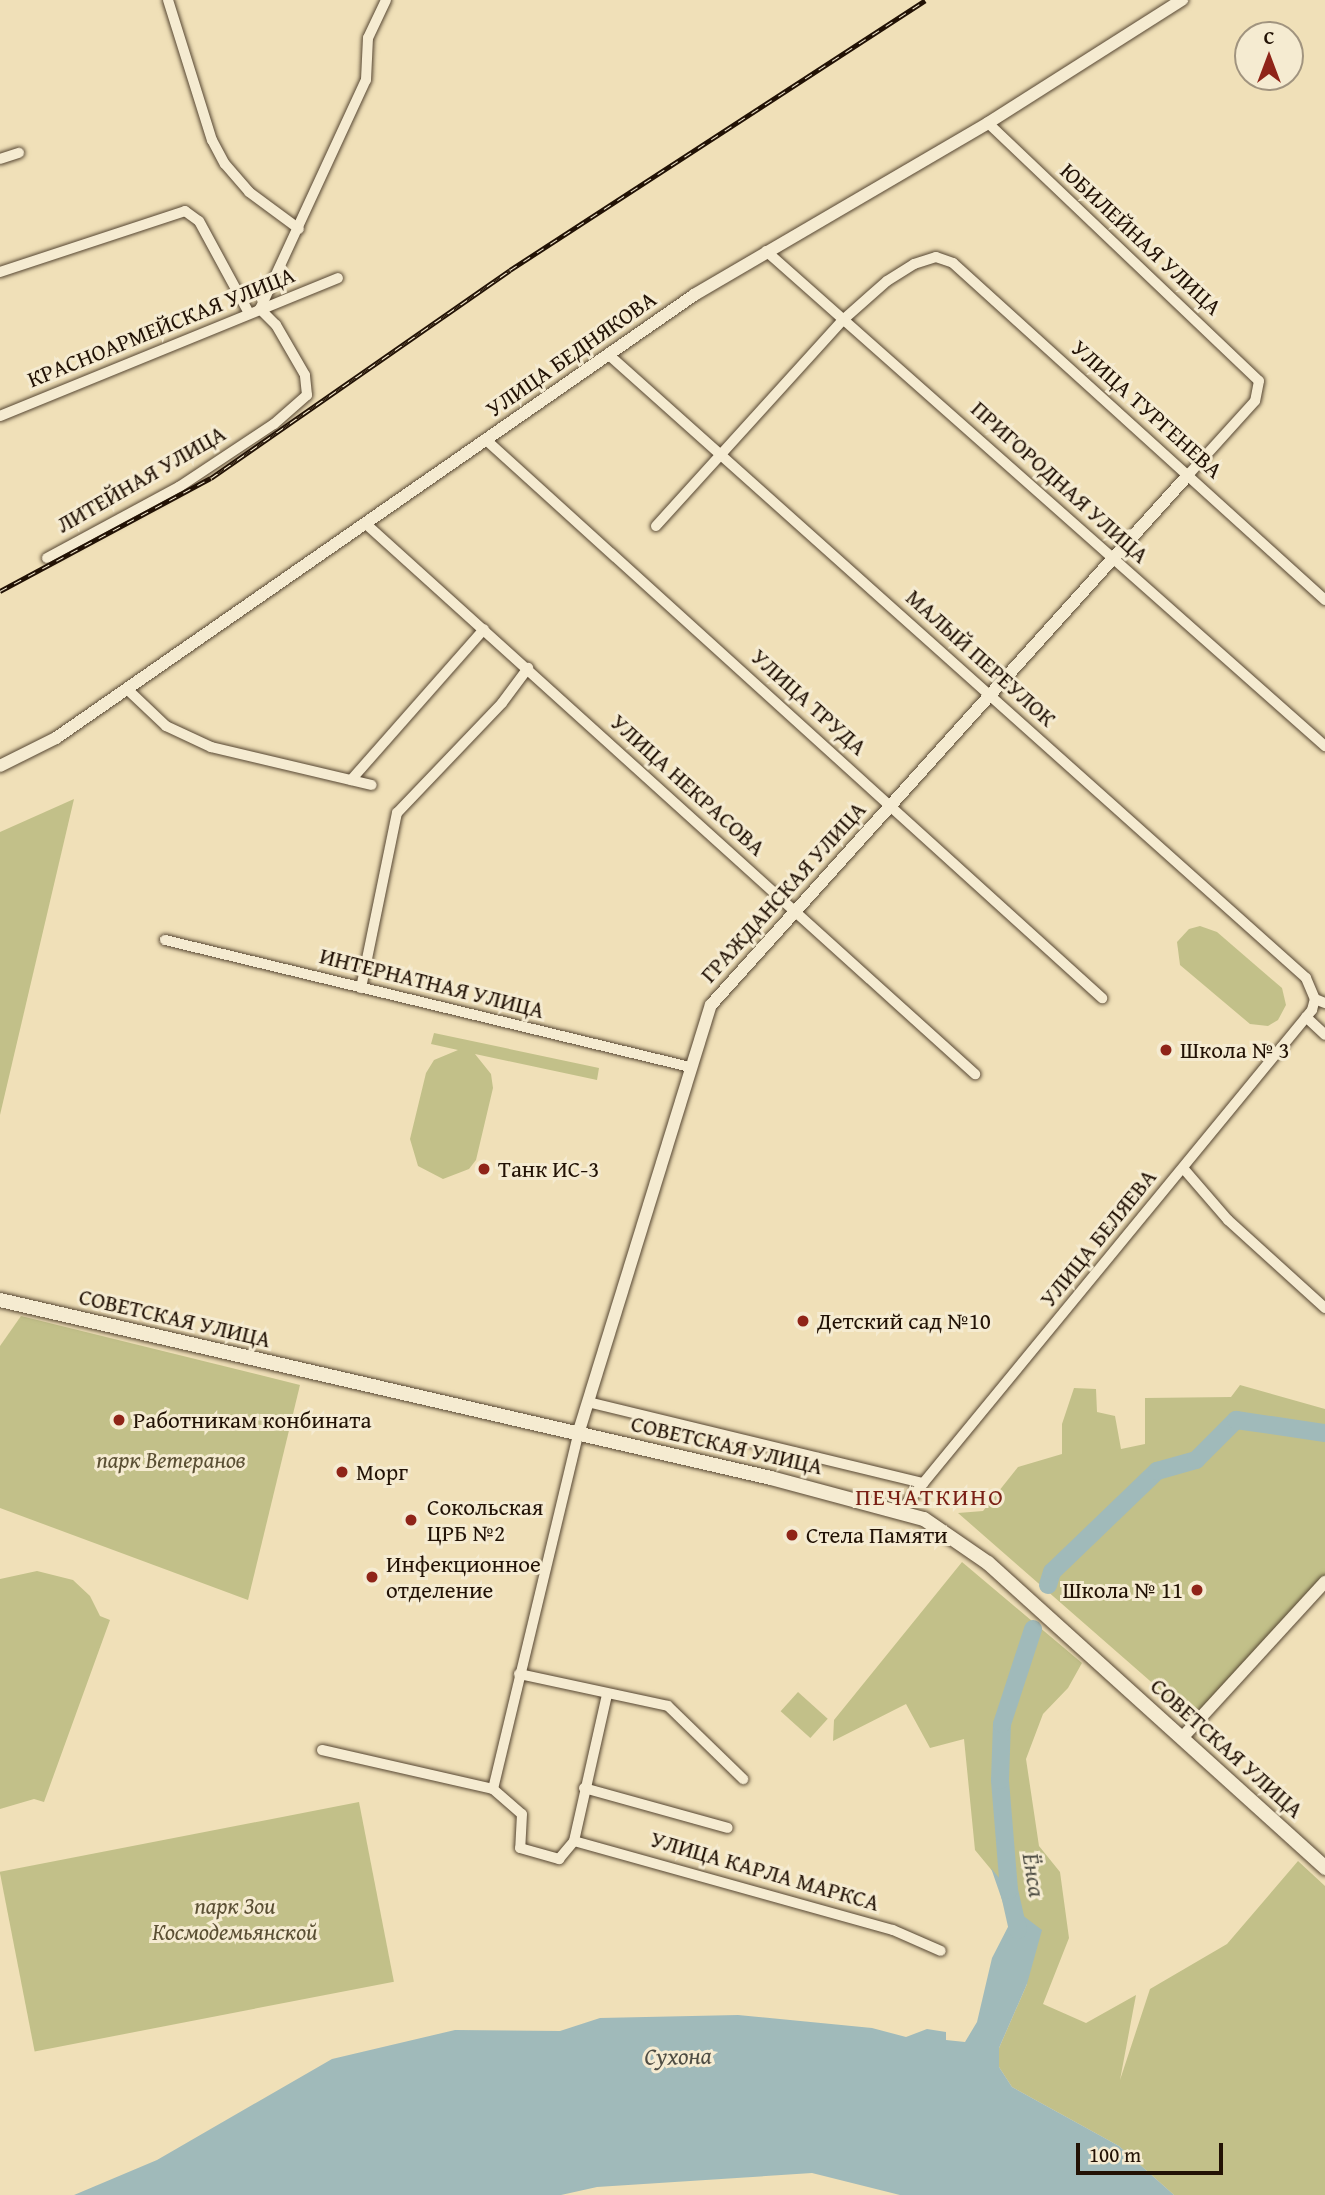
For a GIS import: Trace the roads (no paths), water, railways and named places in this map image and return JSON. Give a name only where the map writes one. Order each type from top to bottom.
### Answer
[{"type":"main road","name":"СОВЕТСКАЯ УЛИЦА","points":[[0,1300],[902,1509],[946,1531],[989,1563],[1325,1868]]},
{"type":"street","points":[[168,0],[221,156],[249,192],[299,229]]},
{"type":"street","points":[[255,311],[299,229],[366,80],[368,38],[386,0]]},
{"type":"street","name":"УЛИЦА БЕДНЯКОВА","points":[[0,766],[56,738],[485,439],[766,251],[988,123],[1182,0]]},
{"type":"street","name":"ЮБИЛЕЙНАЯ УЛИЦА","points":[[988,123],[1255,376],[1261,388]]},
{"type":"street","points":[[0,159],[19,153]]},
{"type":"street","name":"ЛИТЕЙНАЯ УЛИЦА","points":[[0,272],[186,211],[199,221],[255,311],[276,325],[308,382],[303,401],[179,487],[47,558]]},
{"type":"street","name":"ПРИГОРОДНАЯ УЛИЦА","points":[[766,251],[1325,746]]},
{"type":"street","name":"УЛИЦА ТУРГЕНЕВА","points":[[844,319],[887,281],[914,264],[936,257],[953,263],[1325,600]]},
{"type":"street","name":"КРАСНОАРМЕЙСКАЯ УЛИЦА","points":[[0,416],[338,278]]},
{"type":"street","points":[[656,526],[720,451],[844,319]]},
{"type":"street","name":"МАЛЫЙ ПЕРЕУЛОК","points":[[609,355],[720,451],[1306,978],[1320,1001]]},
{"type":"street","name":"ГРАЖДАНСКАЯ УЛИЦА","points":[[493,1788],[578,1434],[690,1067],[706,1018],[719,993],[1255,401],[1261,388]]},
{"type":"street","name":"УЛИЦА ТРУДА","points":[[485,439],[890,802],[1102,998]]},
{"type":"street","name":"УЛИЦА НЕКРАСОВА","points":[[366,524],[975,1074]]},
{"type":"street","points":[[351,780],[484,629]]},
{"type":"street","points":[[361,988],[397,813],[502,703],[528,668]]},
{"type":"street","points":[[127,689],[166,726],[211,747],[372,785]]},
{"type":"street","name":"ИНТЕРНАТНАЯ УЛИЦА","points":[[165,940],[690,1067]]},
{"type":"street","name":"УЛИЦА БЕЛЯЕВА","points":[[902,1509],[1320,1001]]},
{"type":"street","points":[[1306,1017],[1325,1035]]},
{"type":"street","points":[[1183,1168],[1228,1220],[1325,1308]]},
{"type":"street","name":"СОВЕТСКАЯ УЛИЦА","points":[[588,1402],[923,1483]]},
{"type":"street","points":[[1182,1738],[1325,1581]]},
{"type":"street","points":[[519,1674],[668,1706],[743,1779]]},
{"type":"street","points":[[322,1750],[493,1788],[522,1814],[517,1840],[523,1851],[559,1860],[574,1841],[607,1694]]},
{"type":"street","points":[[584,1788],[728,1828]]},
{"type":"street","name":"УЛИЦА КАРЛА МАРКСА","points":[[574,1841],[893,1930],[941,1951]]},
{"type":"water","name":"Сухона","points":[[991,1868],[1009,1890],[1013,1908],[1042,1930],[1027,1984],[999,2048],[999,2067],[1012,2087],[1119,2146],[1174,2195],[900,2195],[812,2173],[597,2187],[561,2195],[74,2195],[157,2160],[332,2059],[455,2030],[560,2031],[600,2018],[738,2015],[872,2028],[906,2037],[927,2029],[946,2032],[946,2040],[965,2042],[977,2022],[992,1958],[1010,1923]]},
{"type":"waterway","name":"Ёнса","points":[[1048,1585],[1052,1572],[1157,1471],[1196,1460],[1236,1420],[1325,1433]]},
{"type":"waterway","name":"Ёнса","points":[[1018,1930],[1009,1890],[1000,1780],[1002,1724],[1033,1629]]},
{"type":"railway","points":[[0,591],[211,478],[510,270],[925,0]]},
{"type":"place","name":"Школа № 3","points":[[1166,1050]]},
{"type":"place","name":"Танк ИС-3","points":[[484,1169]]},
{"type":"place","name":"Детский сад №10","points":[[803,1321]]},
{"type":"place","name":"Работникам конбината","points":[[119,1420]]},
{"type":"place","name":"Морг","points":[[342,1472]]},
{"type":"place","name":"Сокольская ЦРБ №2","points":[[411,1520]]},
{"type":"place","name":"Стела Памяти","points":[[792,1535]]},
{"type":"place","name":"Инфекционное отделение","points":[[372,1577]]},
{"type":"place","name":"Школа № 11","points":[[1197,1590]]},
{"type":"district","name":"ПЕЧАТКИНО","points":[[930,1497]]},
{"type":"park label","name":"парк Ветеранов","points":[[171,1460]]},
{"type":"park label","name":"парк Зои Космодемьянской","points":[[235,1919]]}]
